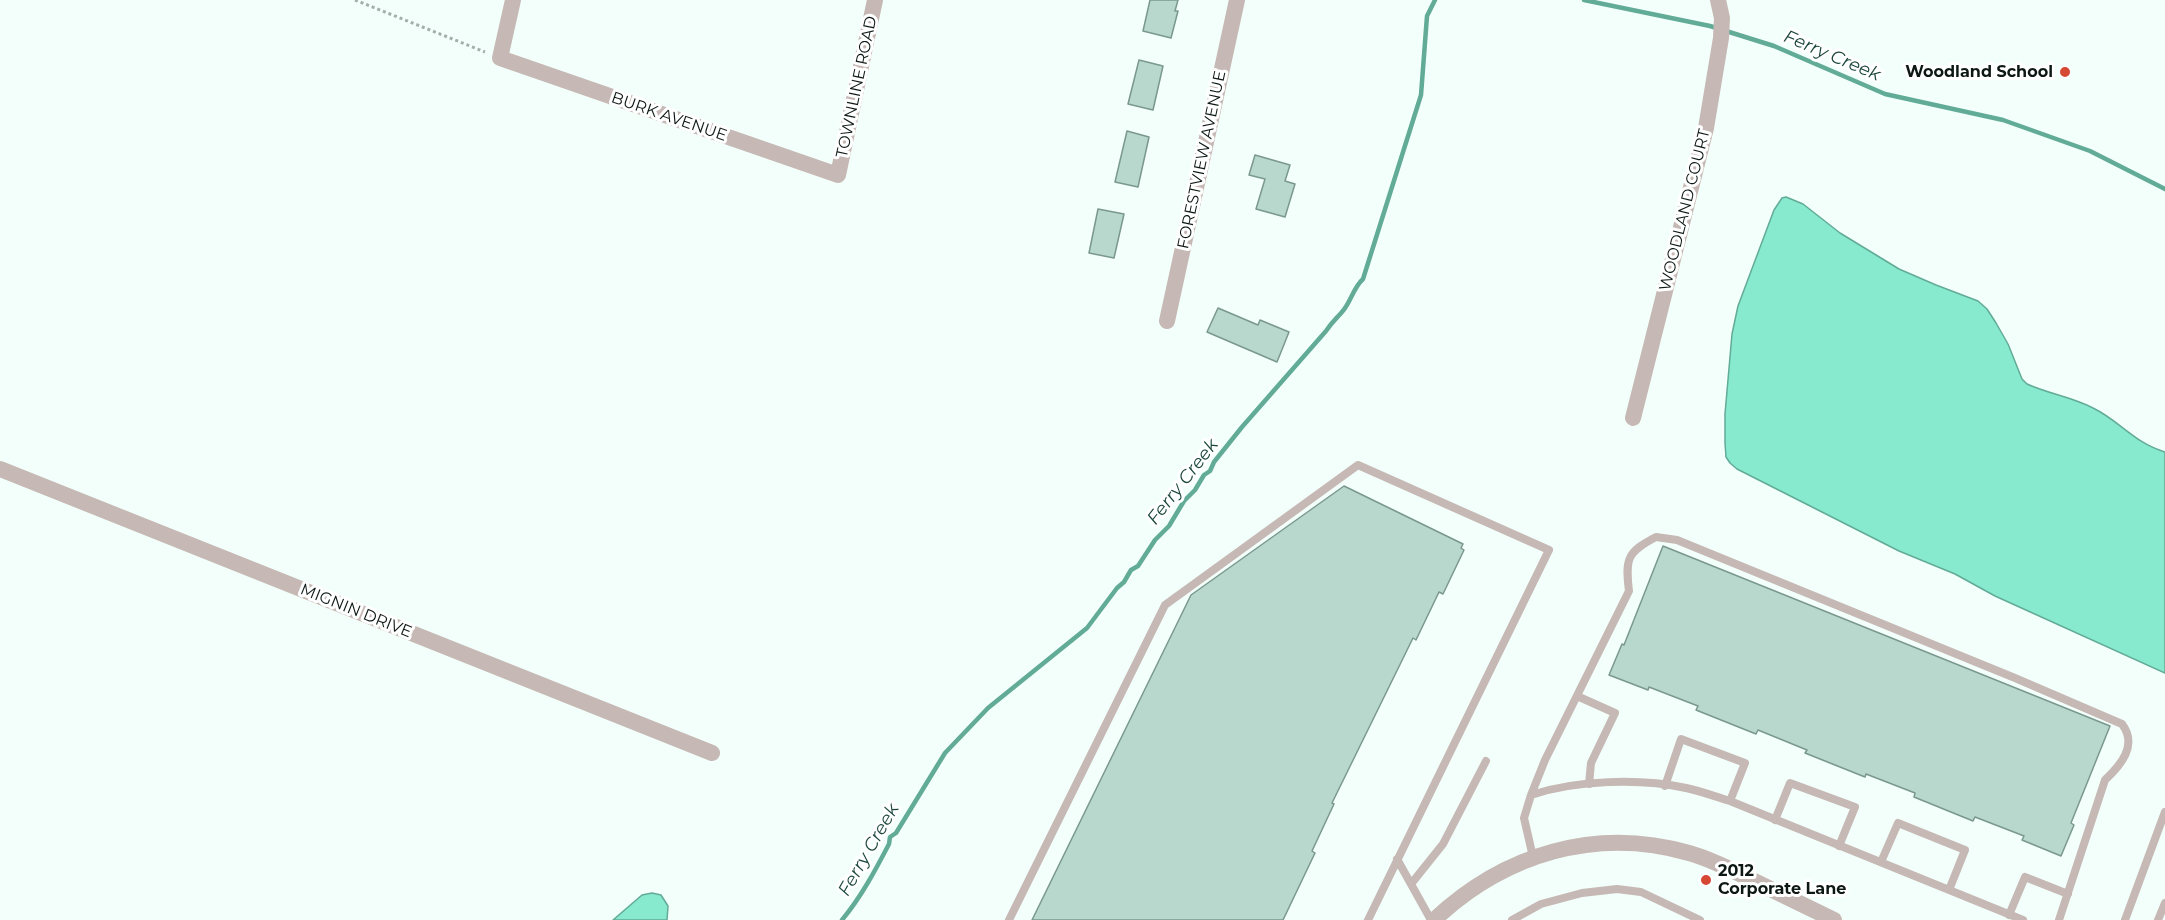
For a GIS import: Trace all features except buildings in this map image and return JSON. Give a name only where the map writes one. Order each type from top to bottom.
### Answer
[{"type":"street","points":[[500,58],[513,0]]},
{"type":"street","name":"TOWNLINE ROAD","points":[[838,175],[875,0]]},
{"type":"street","name":"FORESTVIEW AVENUE","points":[[1167,321],[1237,0]]},
{"type":"street","name":"WOODLAND COURT","points":[[1633,418],[1706,128],[1721,38],[1722,18],[1718,0]]},
{"type":"street","name":"BURK AVENUE","points":[[500,58],[838,175]]},
{"type":"street","name":"MIGNIN DRIVE","points":[[0,469],[712,753]]},
{"type":"street","points":[[1432,920],[1474,886],[1512,865],[1575,846],[1602,843],[1671,848],[1722,865],[1834,920]]},
{"type":"lane","points":[[1009,920],[1165,605],[1358,465],[1549,550],[1368,920]]},
{"type":"lane","points":[[1533,857],[1524,818],[1545,760],[1629,591],[1628,560],[1634,550],[1656,537],[1677,540],[2122,724],[2127,731],[2129,748],[2116,770],[2105,780],[2060,920]]},
{"type":"lane","points":[[1577,696],[1615,714],[1591,763],[1589,784]]},
{"type":"lane","points":[[1665,786],[1681,739],[1745,763],[1731,801]]},
{"type":"lane","points":[[1411,884],[1443,844],[1486,761]]},
{"type":"lane","points":[[1532,795],[1555,787],[1620,781],[1686,788],[1731,801],[2023,920]]},
{"type":"lane","points":[[1775,820],[1790,783],[1855,807],[1839,846]]},
{"type":"lane","points":[[2125,920],[2165,812]]},
{"type":"lane","points":[[1881,862],[1898,823],[1965,850],[1949,890]]},
{"type":"lane","points":[[1397,859],[1432,920]]},
{"type":"lane","points":[[2009,915],[2025,877],[2068,894]]},
{"type":"lane","points":[[1512,920],[1541,904],[1582,893],[1617,890],[1641,892],[1700,920]]},
{"type":"lane","points":[[2158,920],[2165,903]]},
{"type":"path","points":[[355,0],[500,58]]},
{"type":"shaded area","points":[[1786,197],[1803,204],[1840,233],[1899,269],[1978,301],[1987,309],[1996,323],[2008,344],[2022,379],[2027,384],[2093,408],[2144,443],[2165,452],[2165,673],[1995,596],[1955,574],[1899,551],[1737,469],[1730,463],[1726,457],[1725,414],[1732,334],[1738,306],[1774,210],[1782,198]]},
{"type":"shaded area","points":[[652,893],[661,895],[668,906],[667,920],[613,920],[642,895]]},
{"type":"waterway","name":"Ferry Creek","points":[[842,920],[873,874],[889,844],[890,837],[896,833],[945,753],[988,708],[1087,628],[1131,570],[1138,566],[1155,540],[1169,526],[1184,501],[1195,490],[1204,475],[1210,471],[1214,462],[1242,427],[1345,308],[1363,279],[1421,95],[1427,16],[1435,0]]},
{"type":"waterway","name":"Ferry Creek","points":[[1584,0],[1710,26],[1774,46],[1885,94],[2003,120],[2090,151],[2165,189]]},
{"type":"place","name":"Woodland School","points":[[2065,72]]},
{"type":"place","name":"2012 Corporate Lane","points":[[1706,880]]}]
